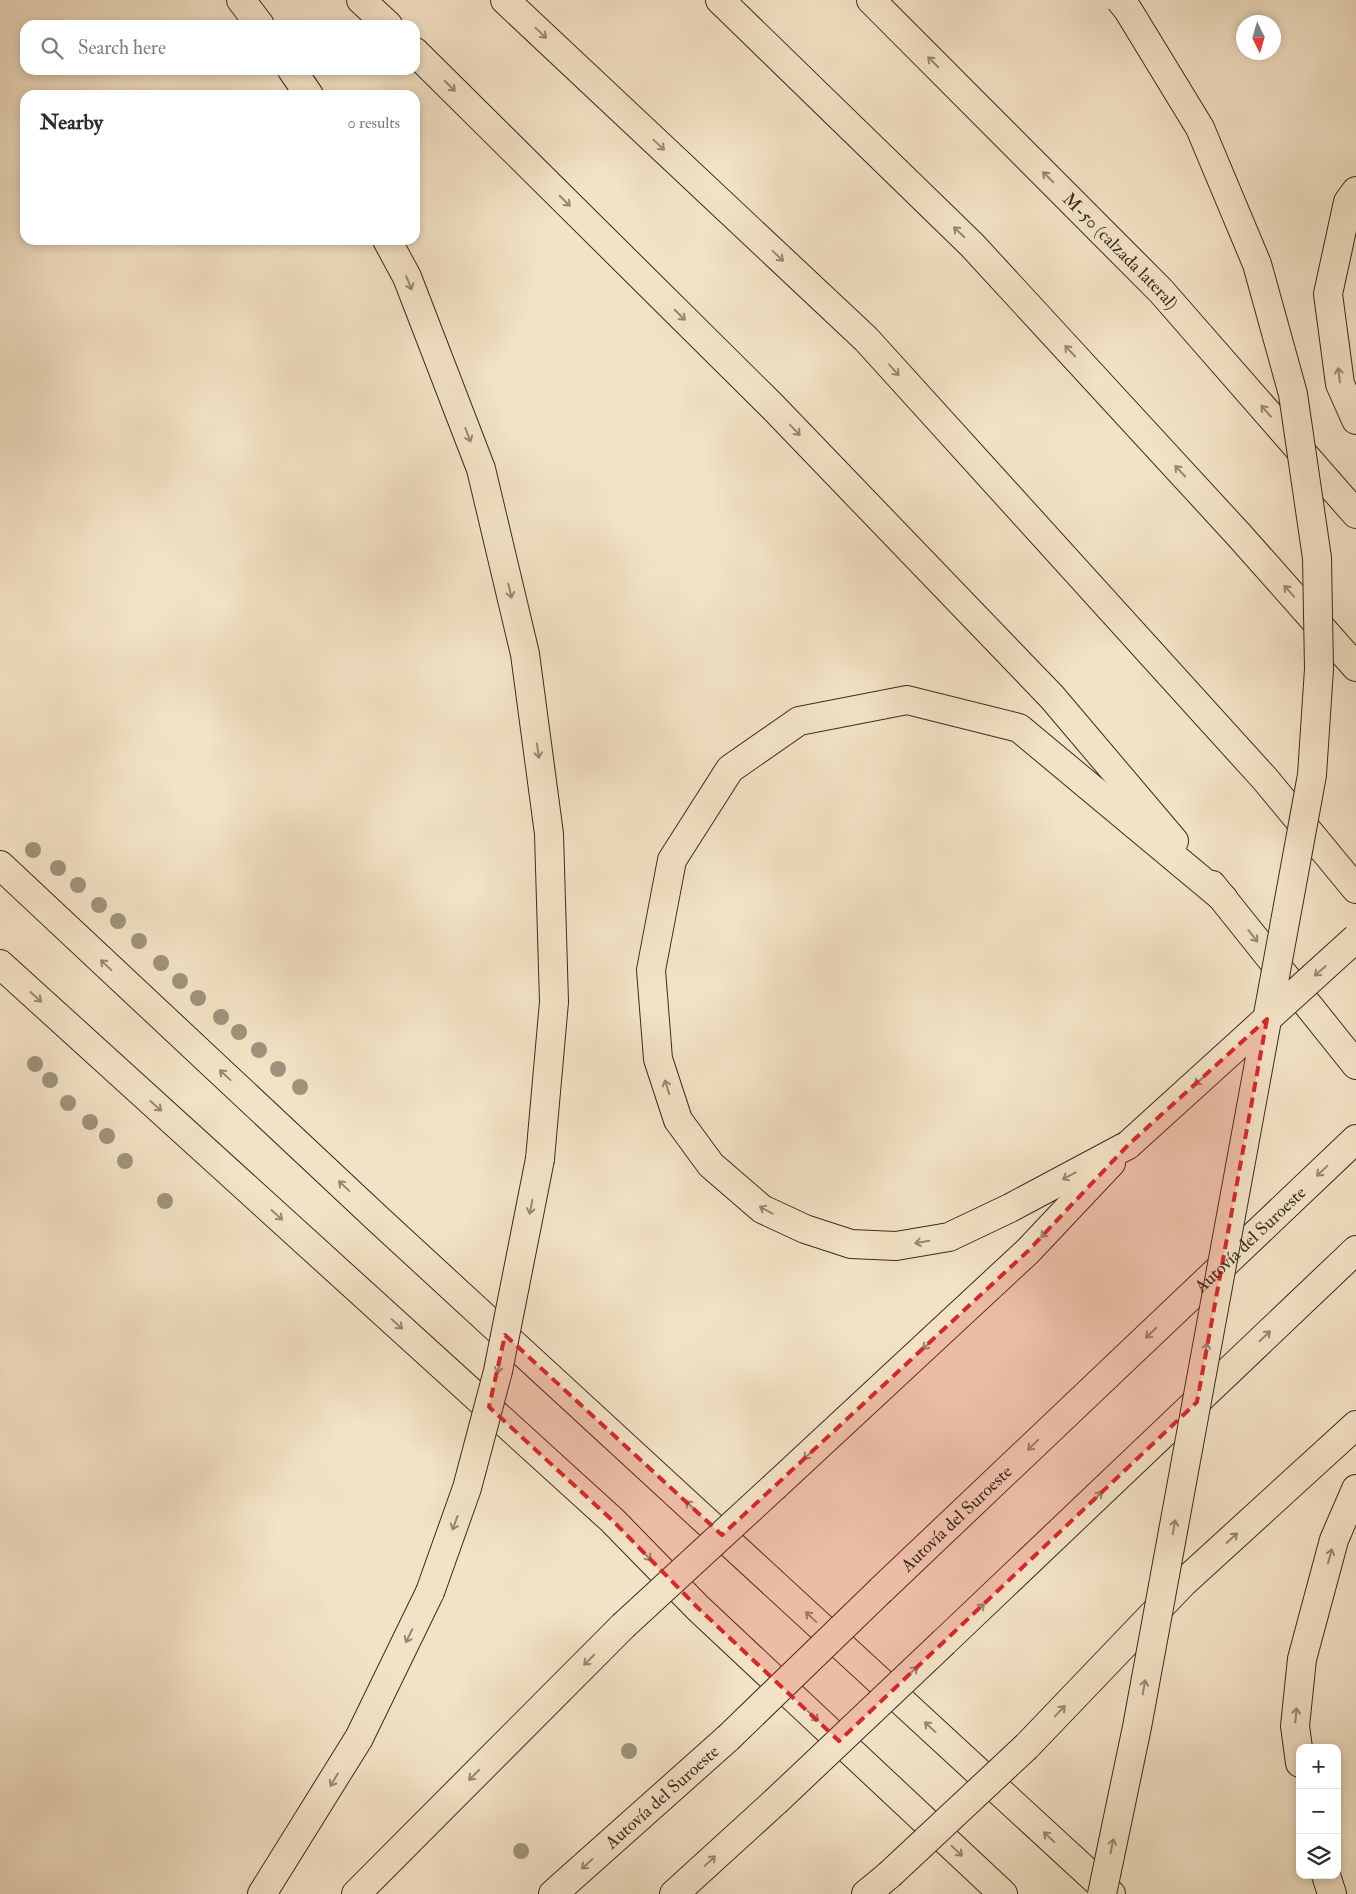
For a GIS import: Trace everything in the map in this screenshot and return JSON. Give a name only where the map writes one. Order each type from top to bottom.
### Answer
[{"type":"highway","points":[[242,0],[256,20]]},
{"type":"highway","points":[[360,0],[382,20]]},
{"type":"highway","points":[[506,0],[866,339],[1265,779],[1356,889]]},
{"type":"highway","points":[[720,0],[972,245],[1239,535],[1356,667]]},
{"type":"highway","name":"M-50 (calzada lateral)","points":[[871,0],[1161,291],[1356,514]]},
{"type":"highway","points":[[1102,1894],[1137,1727],[1312,775],[1319,669],[1317,558],[1293,394],[1257,264],[1200,128],[1120,0]]},
{"type":"highway","points":[[420,57],[772,406],[1052,697],[1223,898],[1356,1065]]},
{"type":"highway","points":[[295,75],[306,90]]},
{"type":"highway","points":[[1356,191],[1348,202],[1328,294],[1340,384],[1356,420]]},
{"type":"highway","points":[[262,1894],[359,1738],[430,1592],[467,1488],[498,1371],[540,1159],[554,1002],[548,834],[525,654],[482,469],[407,276],[390,245]]},
{"type":"highway","points":[[1128,1146],[1010,1208],[949,1237],[896,1246],[851,1244],[806,1229],[762,1209],[711,1165],[678,1120],[658,1059],[651,970],[672,860],[730,769],[799,721],[907,700],[1019,728],[1223,898]]},
{"type":"highway","points":[[0,866],[379,1220],[1111,1894]]},
{"type":"highway","points":[[356,1894],[624,1626],[1028,1251],[1128,1146],[1356,938]]},
{"type":"highway","points":[[0,964],[612,1520],[698,1608],[1003,1894]]},
{"type":"highway","name":"Autovía del Suroeste","points":[[553,1894],[728,1738],[1356,1139]]},
{"type":"highway","points":[[674,1894],[775,1802],[1356,1250]]},
{"type":"highway","points":[[866,1894],[889,1875],[1027,1746],[1183,1583],[1356,1425]]},
{"type":"highway","points":[[1297,1744],[1295,1726],[1302,1659],[1334,1540],[1356,1489]]},
{"type":"highway","points":[[1327,1879],[1332,1894]]},
{"type":"highlighted area","points":[[1267,1019],[1197,1402],[839,1741],[698,1608],[612,1520],[489,1407],[505,1335],[722,1535],[1028,1251],[1128,1145]]}]
